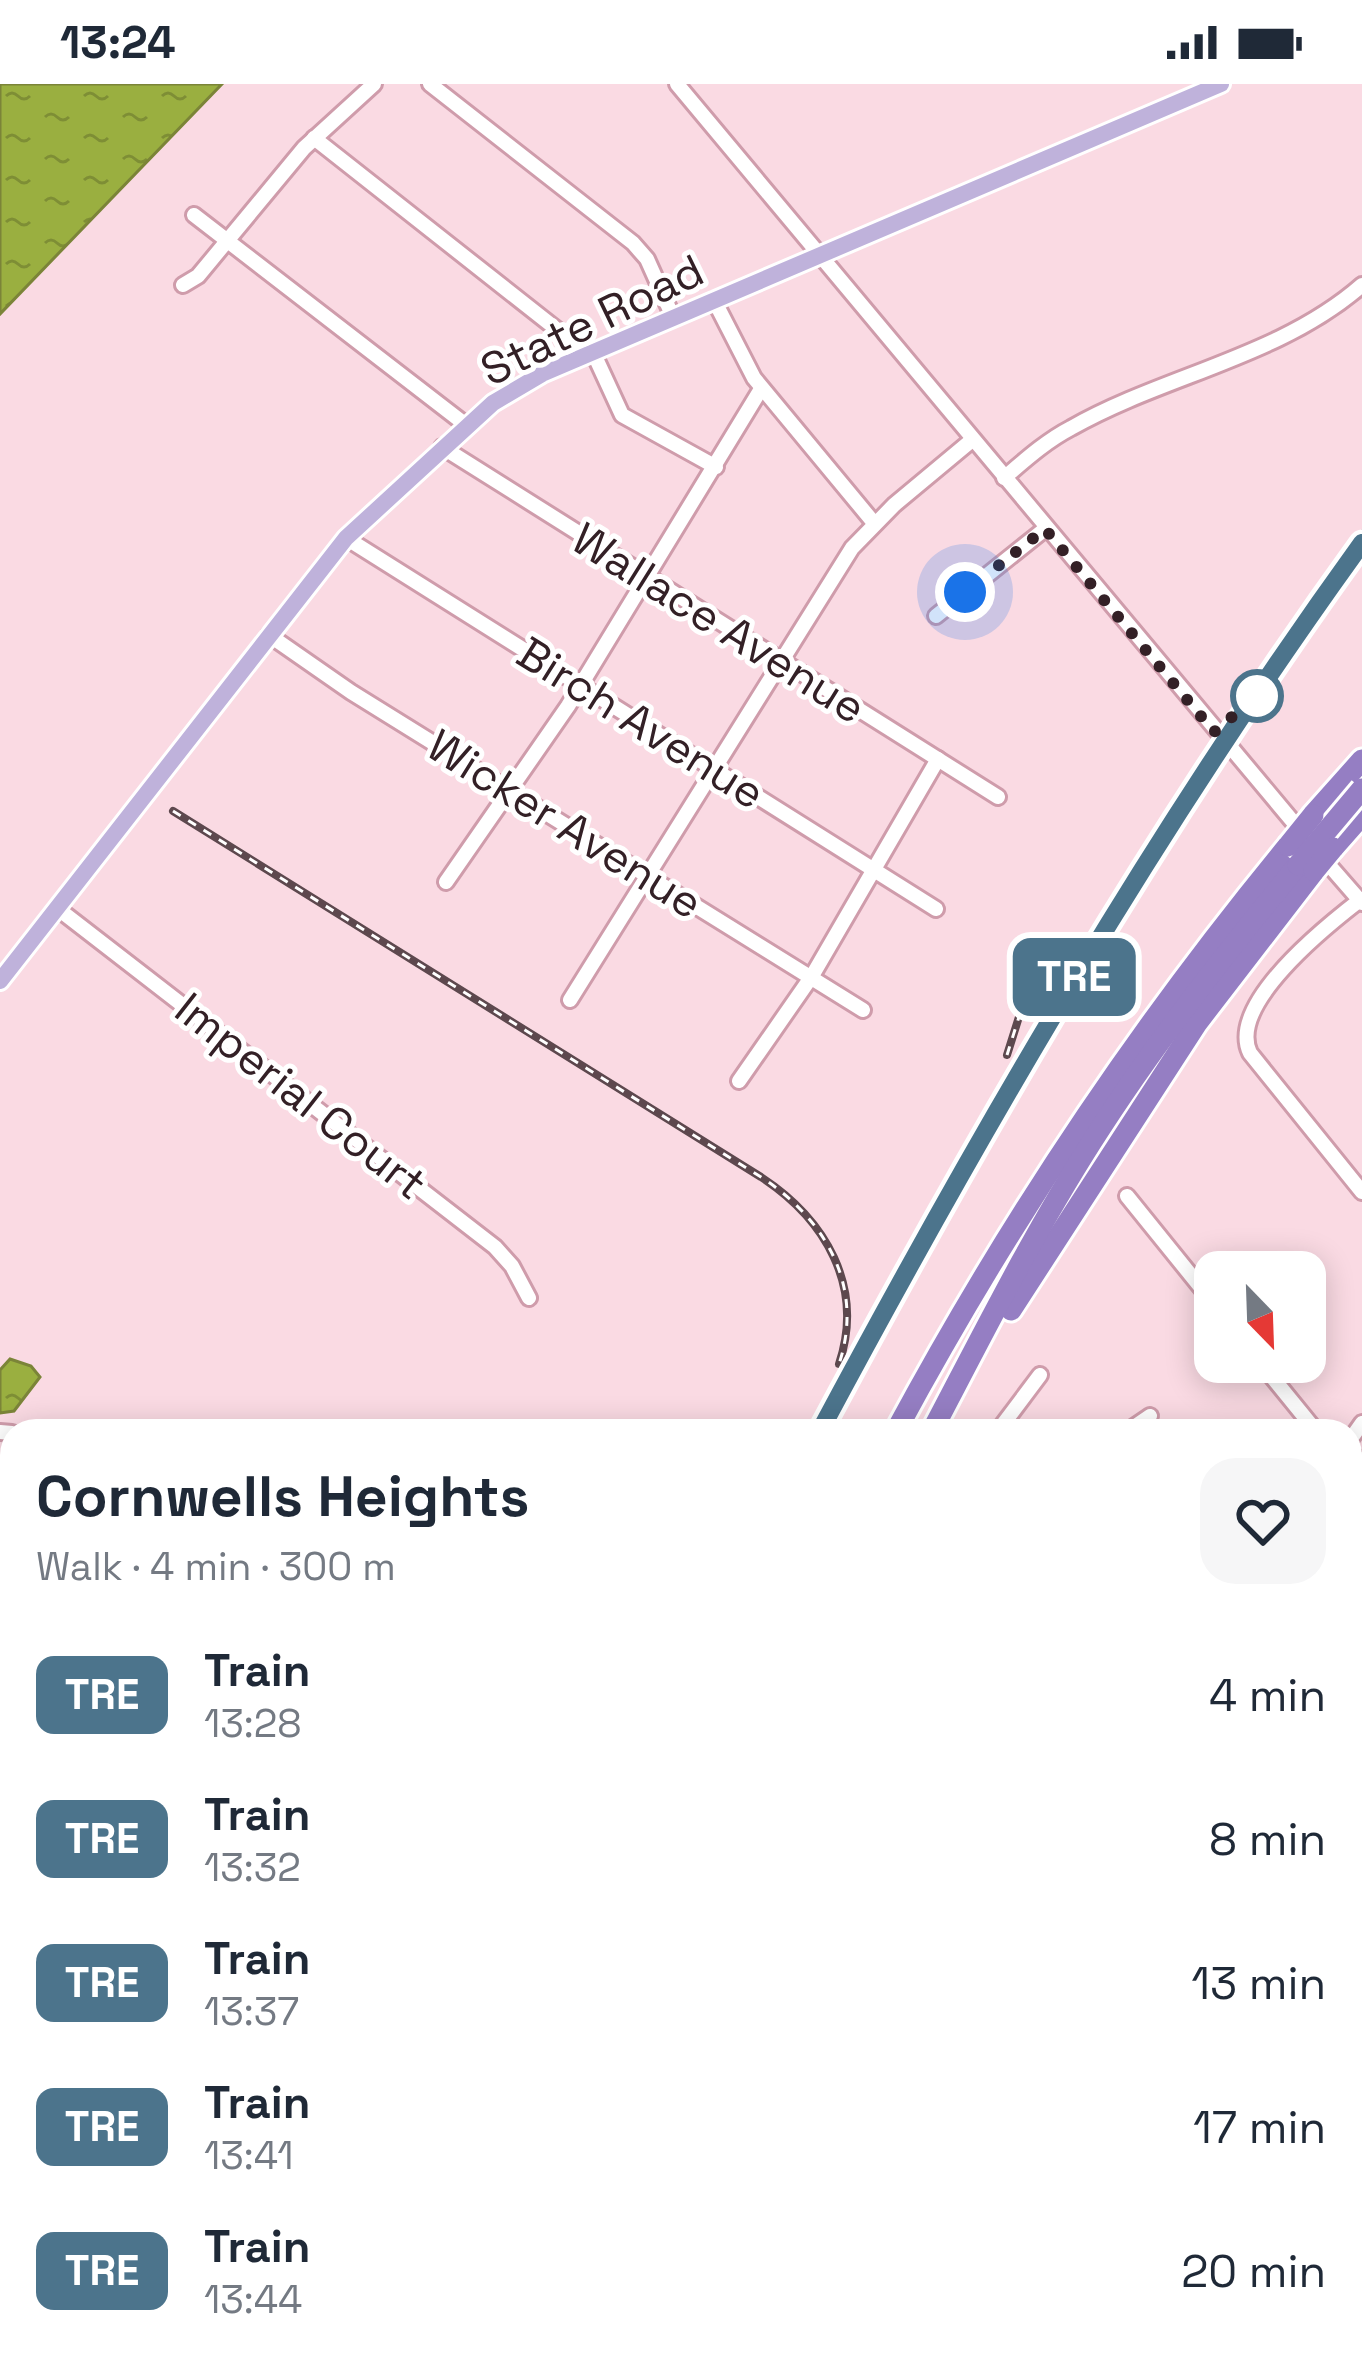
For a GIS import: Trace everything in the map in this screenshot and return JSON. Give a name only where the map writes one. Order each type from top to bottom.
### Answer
[{"type":"highway","points":[[950,1419],[1021,1292],[1300,860],[1313,815],[1362,760]]},
{"type":"highway","points":[[903,1419],[985,1271],[1094,1100],[1171,994],[1362,789]]},
{"type":"highway","points":[[938,1419],[1040,1228],[1175,1022],[1300,860],[1333,848],[1362,815]]},
{"type":"main road","name":"State Road","points":[[0,981],[346,538],[466,425],[524,383],[1221,84]]},
{"type":"street","points":[[183,285],[198,276],[314,138],[374,84]]},
{"type":"street","points":[[430,84],[633,243],[647,259],[674,317]]},
{"type":"street","points":[[677,84],[1361,901],[1285,970],[1251,1009],[1245,1027],[1250,1053],[1362,1192]]},
{"type":"street","points":[[314,138],[591,353],[627,419],[716,466]]},
{"type":"street","points":[[194,215],[466,425]]},
{"type":"street","points":[[1004,478],[1071,428],[1289,334],[1362,285]]},
{"type":"street","points":[[714,300],[761,389],[874,524]]},
{"type":"street","points":[[446,882],[581,683],[761,389]]},
{"type":"street","points":[[570,1000],[852,548],[972,440]]},
{"type":"street","name":"Wallace Avenue","points":[[442,447],[998,797]]},
{"type":"street","points":[[936,616],[1045,529]]},
{"type":"street","name":"Birch Avenue","points":[[346,538],[936,909]]},
{"type":"street","name":"Wicker Avenue","points":[[268,635],[351,692],[863,1010]]},
{"type":"street","points":[[739,1081],[812,976],[938,759]]},
{"type":"street","name":"Imperial Court","points":[[57,908],[495,1247],[512,1266],[529,1298]]},
{"type":"street","points":[[1127,1196],[1194,1278]]},
{"type":"street","points":[[1007,1419],[1040,1375]]},
{"type":"street","points":[[1277,1383],[1306,1419]]},
{"type":"street","points":[[1144,1419],[1150,1415]]},
{"type":"water","points":[[0,84],[222,84],[0,314]]},
{"type":"water","points":[[10,1359],[31,1366],[40,1377],[14,1411],[0,1413],[0,1370]]},
{"type":"railway","points":[[821,1419],[940,1200],[1073,973],[1213,751],[1362,534]]},
{"type":"railway","points":[[173,811],[784,1194],[821,1234],[843,1282],[846,1335],[839,1364]]},
{"type":"railway","points":[[1007,1055],[1041,947]]},
{"type":"train","name":"TRE","points":[[826,1419],[951,1187],[1066,989],[1192,792],[1362,543]]},
{"type":"route","points":[[965,592],[1045,529],[1214,732],[1257,696]]}]
